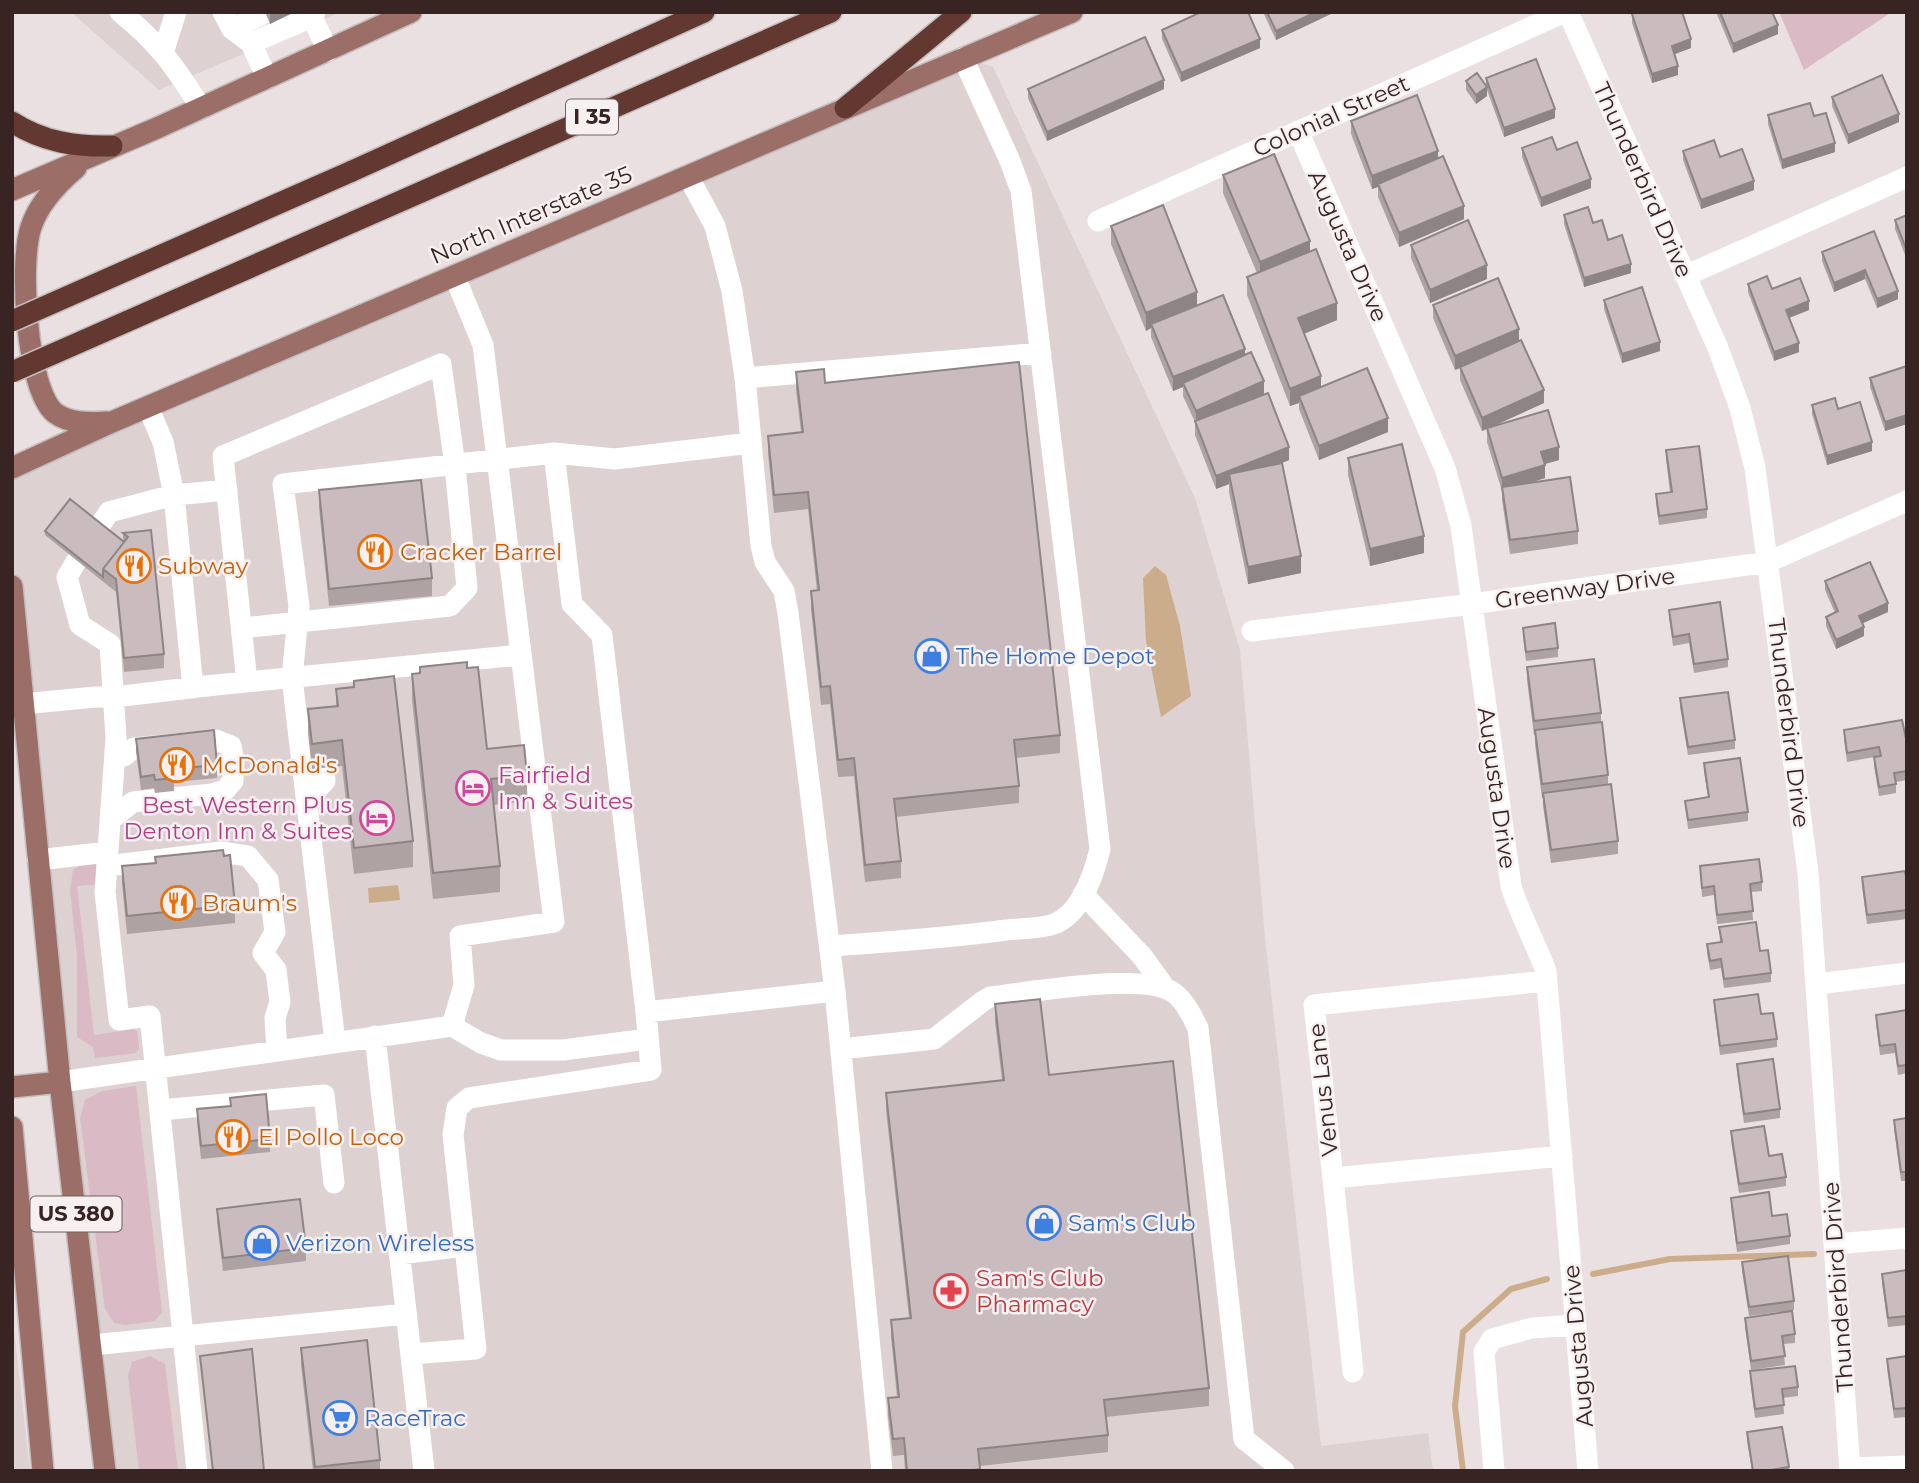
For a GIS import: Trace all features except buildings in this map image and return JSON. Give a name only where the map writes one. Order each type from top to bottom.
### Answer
[{"type":"highway","name":"I 35","points":[[12,321],[704,12]]},
{"type":"highway","name":"I 35","points":[[12,372],[831,12]]},
{"type":"highway","points":[[845,108],[961,12]]},
{"type":"highway","points":[[12,122],[54,142],[105,150]]},
{"type":"main road","name":"North Interstate 35","points":[[12,468],[112,422],[1072,12]]},
{"type":"main road","points":[[12,190],[328,51],[404,14]]},
{"type":"main road","points":[[105,150],[58,183],[44,201],[31,226],[26,251],[25,285],[29,335],[36,373],[45,401],[56,413],[69,420],[112,422]]},
{"type":"main road","name":"US 380","points":[[12,586],[60,1082],[105,1471]]},
{"type":"main road","points":[[12,1087],[60,1082]]},
{"type":"main road","name":"US 380","points":[[12,1126],[43,1471]]},
{"type":"street","points":[[120,12],[145,32],[173,63],[201,108]]},
{"type":"street","points":[[163,53],[176,12]]},
{"type":"street","name":"Colonial Street","points":[[1098,221],[1566,12]]},
{"type":"street","name":"Thunderbird Drive","points":[[1566,12],[1718,348],[1740,408],[1755,468],[1808,873],[1850,1469]]},
{"type":"street","points":[[227,21],[265,13]]},
{"type":"street","points":[[251,43],[314,14],[328,51]]},
{"type":"street","points":[[227,21],[251,43],[267,78]]},
{"type":"street","points":[[830,946],[946,938],[1054,924],[1072,910],[1083,894],[1093,876],[1100,849],[1021,191],[963,58]]},
{"type":"street","name":"Augusta Drive","points":[[1297,131],[1445,468],[1461,526],[1511,886],[1520,915],[1546,971],[1588,1471]]},
{"type":"street","points":[[688,176],[715,226],[724,253],[745,378],[761,546],[765,562],[784,590],[788,613],[835,991],[882,1471]]},
{"type":"street","points":[[1685,276],[1907,177]]},
{"type":"street","points":[[452,1026],[464,985],[460,936],[554,922],[483,345],[455,277]]},
{"type":"street","points":[[745,378],[1041,353]]},
{"type":"street","points":[[242,628],[450,606],[467,588],[455,466],[441,364],[223,456],[247,682]]},
{"type":"street","points":[[148,407],[163,442],[174,495],[193,688]]},
{"type":"street","points":[[334,1042],[292,678],[299,606],[283,484],[554,453],[615,459],[751,443]]},
{"type":"street","points":[[411,1354],[476,1349],[453,1135],[457,1108],[469,1098],[651,1070],[602,635],[572,604],[554,453]]},
{"type":"street","points":[[99,527],[109,512],[174,495],[227,490]]},
{"type":"street","name":"Greenway Drive","points":[[1252,631],[1472,604],[1768,562],[1907,500]]},
{"type":"street","points":[[77,560],[67,577],[79,625],[110,644],[115,697],[115,756],[105,892],[119,1020],[150,1016],[197,1471]]},
{"type":"street","points":[[23,704],[520,655]]},
{"type":"street","points":[[110,820],[133,802],[212,794],[225,790],[233,781],[234,771],[231,746],[216,740],[134,748],[124,756],[115,756]]},
{"type":"street","points":[[38,860],[221,852],[248,856],[268,880],[275,932],[263,953],[276,970],[280,1002],[275,1018],[278,1051]]},
{"type":"street","points":[[1083,894],[1142,956],[1164,988]]},
{"type":"street","points":[[1817,984],[1907,973]]},
{"type":"street","name":"Venus Lane","points":[[1546,981],[1314,1005],[1332,1178],[1562,1156]]},
{"type":"street","points":[[841,1049],[934,1039],[990,997],[1128,982],[1154,985],[1173,992],[1188,1008],[1198,1028],[1244,1439],[1284,1471]]},
{"type":"street","points":[[646,1012],[835,991]]},
{"type":"street","points":[[60,1082],[452,1026],[481,1043],[501,1050],[563,1050],[648,1039]]},
{"type":"street","points":[[375,1036],[424,1471]]},
{"type":"street","points":[[160,1110],[324,1095],[334,1183]]},
{"type":"street","points":[[1332,1178],[1353,1372]]},
{"type":"street","points":[[12,1207],[25,1265]]},
{"type":"street","points":[[1835,1244],[1907,1238]]},
{"type":"street","points":[[399,1254],[465,1246]]},
{"type":"street","points":[[92,1345],[406,1314]]},
{"type":"street","points":[[1494,1471],[1484,1352],[1492,1339],[1532,1328],[1576,1325]]},
{"type":"street","points":[[1850,1469],[1907,1466]]},
{"type":"shaded area","points":[[71,12],[341,12],[159,90]]},
{"type":"shaded area","points":[[1779,12],[1892,12],[1804,70]]},
{"type":"shaded area","points":[[963,58],[993,67],[1195,498],[1240,650],[1265,938],[1321,1446],[1428,1433],[1433,1471],[105,1471],[12,586],[12,468]]},
{"type":"shaded area","points":[[1155,566],[1166,575],[1180,626],[1191,696],[1161,717],[1146,641],[1143,578]]},
{"type":"shaded area","points":[[93,863],[101,867],[100,884],[77,886],[94,1035],[134,1029],[137,1031],[139,1048],[136,1053],[95,1058],[93,1047],[77,1037],[77,956],[70,890],[73,870]]},
{"type":"shaded area","points":[[398,885],[400,900],[369,903],[368,888]]},
{"type":"shaded area","points":[[136,1086],[162,1312],[155,1321],[125,1325],[114,1323],[105,1309],[80,1118],[85,1100],[102,1091]]},
{"type":"shaded area","points":[[12,1313],[30,1471],[12,1471]]},
{"type":"shaded area","points":[[150,1356],[165,1364],[178,1471],[139,1471],[128,1375],[132,1362]]},
{"type":"waterway","points":[[1593,1274],[1670,1259],[1814,1254]]},
{"type":"waterway","points":[[1463,1471],[1455,1406],[1463,1332],[1511,1289],[1547,1279]]},
{"type":"place","name":"Cracker Barrel","points":[[375,552]]},
{"type":"place","name":"Subway","points":[[134,566]]},
{"type":"place","name":"The Home Depot","points":[[932,656]]},
{"type":"place","name":"McDonald's","points":[[177,765]]},
{"type":"place","name":"Fairfield Inn & Suites","points":[[473,788]]},
{"type":"place","name":"Best Western Plus Denton Inn & Suites","points":[[377,818]]},
{"type":"place","name":"Braum's","points":[[178,903]]},
{"type":"place","name":"El Pollo Loco","points":[[233,1137]]},
{"type":"place","name":"Sam's Club","points":[[1044,1223]]},
{"type":"place","name":"Verizon Wireless","points":[[262,1243]]},
{"type":"place","name":"Sam's Club Pharmacy","points":[[951,1291]]},
{"type":"place","name":"RaceTrac","points":[[340,1418]]}]
